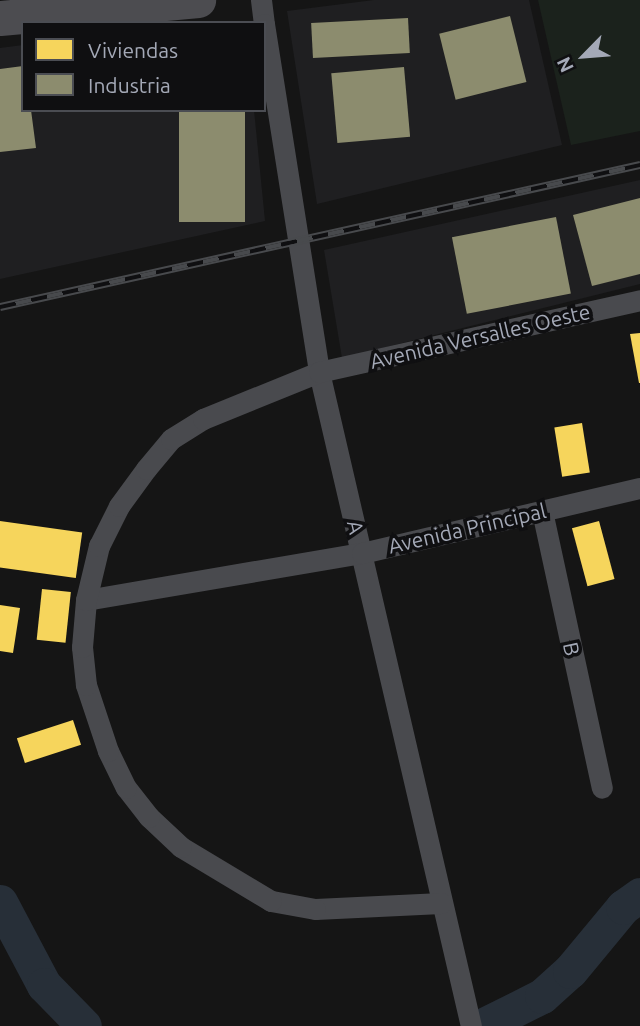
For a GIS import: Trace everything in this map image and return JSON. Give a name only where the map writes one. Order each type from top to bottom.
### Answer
[{"type":"highway","points":[[0,18],[198,0]]},
{"type":"street","name":"A","points":[[261,0],[264,21]]},
{"type":"street","name":"A","points":[[266,36],[319,372],[471,1026]]},
{"type":"street","name":"Avenida Versalles Oeste","points":[[441,903],[315,909],[271,901],[181,847],[126,788],[108,751],[86,685],[82,647],[86,600],[99,546],[119,506],[171,439],[215,414],[319,372],[640,300]]},
{"type":"street","name":"Avenida Principal","points":[[86,600],[362,553],[640,488]]},
{"type":"street","name":"B","points":[[542,511],[602,788]]},
{"type":"shaded area","points":[[374,0],[529,0],[562,145],[317,204],[287,11]]},
{"type":"shaded area","points":[[538,0],[640,0],[640,131],[571,145]]},
{"type":"shaded area","points":[[21,45],[21,112],[254,112],[265,221],[0,279],[0,48]]},
{"type":"shaded area","points":[[640,180],[640,284],[342,358],[324,250]]},
{"type":"building: Viviendas","points":[[640,333],[640,383],[639,383],[630,334]]},
{"type":"building: Viviendas","points":[[582,423],[590,472],[562,477],[554,427]]},
{"type":"building: Viviendas","points":[[0,521],[82,533],[76,578],[0,567]]},
{"type":"building: Viviendas","points":[[599,521],[615,579],[587,586],[572,528]]},
{"type":"building: Viviendas","points":[[42,589],[71,592],[66,643],[37,640]]},
{"type":"building: Viviendas","points":[[0,605],[20,608],[13,653],[0,651]]},
{"type":"building: Viviendas","points":[[73,720],[81,745],[25,763],[17,738]]},
{"type":"building: Industria","points":[[510,16],[526,82],[456,100],[439,34]]},
{"type":"building: Industria","points":[[408,18],[410,53],[313,58],[311,23]]},
{"type":"building: Industria","points":[[21,66],[21,112],[31,112],[36,148],[0,152],[0,69]]},
{"type":"building: Industria","points":[[404,67],[410,137],[337,143],[331,73]]},
{"type":"building: Industria","points":[[179,112],[245,112],[245,222],[179,222]]},
{"type":"building: Industria","points":[[640,198],[640,274],[592,286],[573,215]]},
{"type":"building: Industria","points":[[556,217],[571,294],[467,314],[452,237]]},
{"type":"waterway","points":[[482,1026],[542,996],[570,971],[623,907],[640,895]]},
{"type":"waterway","points":[[0,902],[44,985],[84,1026]]},
{"type":"railway","points":[[0,307],[640,165]]}]
